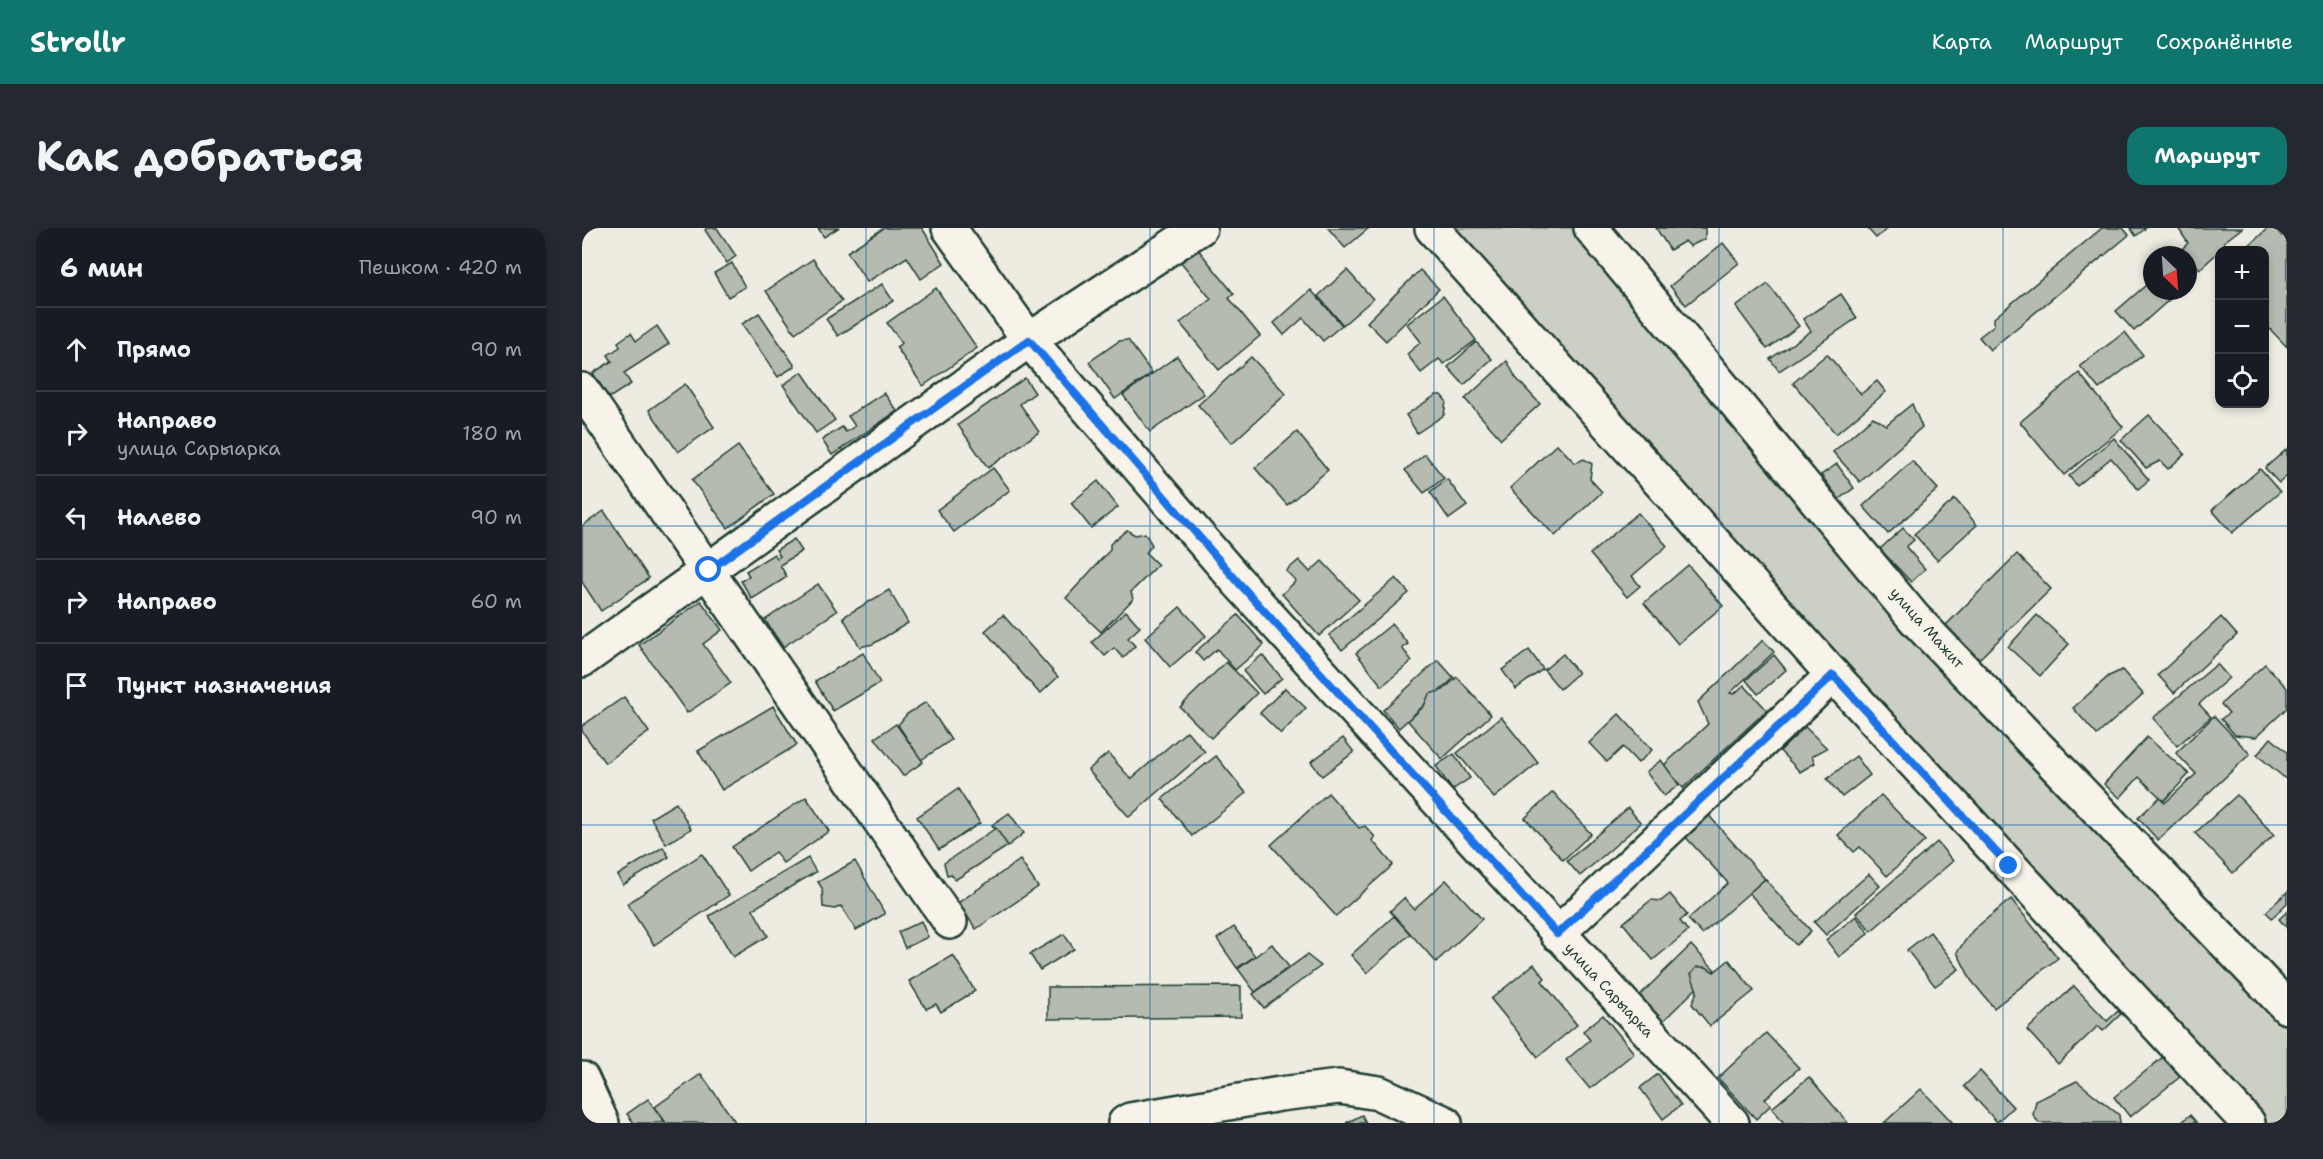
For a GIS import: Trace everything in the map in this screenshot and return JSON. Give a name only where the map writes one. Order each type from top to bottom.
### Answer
[{"type":"street","name":"улица Сарыарка","points":[[950,228],[1029,340],[1238,582],[1731,1123]]},
{"type":"street","points":[[582,660],[1029,340],[1200,228]]},
{"type":"street","points":[[1432,228],[1833,675],[2248,1123]]},
{"type":"street","name":"улица Мажит","points":[[1591,228],[1914,618],[2287,1007]]},
{"type":"street","points":[[582,390],[709,570],[950,922]]},
{"type":"street","points":[[1557,934],[1833,675]]},
{"type":"street","points":[[582,1079],[602,1123]]},
{"type":"street","points":[[1125,1123],[1130,1120],[1280,1094],[1339,1087],[1379,1094],[1445,1123]]},
{"type":"shaded area","points":[[1445,228],[1603,228],[1916,615],[2287,1009],[2287,1123],[2240,1123]]},
{"type":"building","points":[[717,228],[736,256],[727,263],[705,230]]},
{"type":"building","points":[[818,228],[838,228],[824,237]]},
{"type":"building","points":[[884,228],[922,228],[944,263],[921,279],[907,257],[867,282],[847,252]]},
{"type":"building","points":[[1328,228],[1369,228],[1345,248]]},
{"type":"building","points":[[1656,228],[1705,228],[1705,239],[1690,246],[1685,241],[1670,250]]},
{"type":"building","points":[[1867,228],[1886,228],[1887,229],[1876,238]]},
{"type":"building","points":[[2102,228],[2123,228],[2129,235],[1990,350],[1979,337],[1994,325],[1994,318]]},
{"type":"building","points":[[2130,228],[2146,228],[2136,236]]},
{"type":"building","points":[[2178,228],[2242,228],[2224,242],[2225,246],[2215,246],[2215,255],[2200,269],[2197,266],[2197,246],[2185,246],[2188,243]]},
{"type":"building","points":[[2268,228],[2274,228],[2282,236],[2287,231],[2287,347],[2269,328],[2269,246],[2248,246]]},
{"type":"building","points":[[1723,243],[1739,263],[1686,305],[1670,286]]},
{"type":"building","points":[[1197,248],[1234,294],[1229,298],[1260,336],[1219,370],[1180,323],[1211,299],[1180,261]]},
{"type":"building","points":[[813,259],[842,301],[795,333],[766,291]]},
{"type":"building","points":[[732,263],[745,287],[728,297],[714,273]]},
{"type":"building","points":[[1347,270],[1373,299],[1343,325],[1318,296]]},
{"type":"building","points":[[1420,270],[1439,289],[1386,341],[1367,322]]},
{"type":"building","points":[[882,284],[893,301],[838,336],[826,319]]},
{"type":"building","points":[[1768,284],[1799,326],[1767,349],[1736,307]]},
{"type":"building","points":[[936,288],[977,348],[923,386],[896,347],[902,343],[887,323]]},
{"type":"building","points":[[2143,288],[2143,300],[2169,300],[2134,331],[2116,311]]},
{"type":"building","points":[[1311,290],[1342,325],[1323,341],[1303,318],[1284,335],[1274,323]]},
{"type":"building","points":[[1841,294],[1857,318],[1779,371],[1770,359],[1811,331],[1803,319]]},
{"type":"building","points":[[1443,296],[1476,340],[1444,364],[1439,359],[1421,373],[1407,354],[1421,342],[1407,324]]},
{"type":"building","points":[[759,313],[795,366],[778,377],[742,324]]},
{"type":"building","points":[[657,326],[669,344],[624,373],[631,384],[609,398],[593,373],[612,361],[608,355],[620,347],[618,342],[631,333],[636,341]]},
{"type":"building","points":[[2125,332],[2143,355],[2099,389],[2080,366]]},
{"type":"building","points":[[1128,340],[1152,373],[1115,399],[1089,362],[1119,341]]},
{"type":"building","points":[[1476,342],[1492,359],[1464,385],[1448,367]]},
{"type":"building","points":[[1827,354],[1861,394],[1877,381],[1886,392],[1836,434],[1793,383]]},
{"type":"building","points":[[1177,356],[1204,394],[1150,432],[1123,395]]},
{"type":"building","points":[[1251,357],[1286,394],[1232,443],[1198,405]]},
{"type":"building","points":[[1507,361],[1516,378],[1540,404],[1501,439],[1465,399]]},
{"type":"building","points":[[802,372],[835,420],[816,433],[783,385]]},
{"type":"building","points":[[2079,373],[2123,427],[2064,475],[2020,422]]},
{"type":"building","points":[[1025,378],[1035,393],[1020,404],[1039,432],[988,468],[958,425]]},
{"type":"building","points":[[685,384],[714,427],[678,452],[649,410]]},
{"type":"building","points":[[884,393],[897,411],[832,455],[822,440],[842,427],[846,432],[855,426],[848,416]]},
{"type":"building","points":[[1436,395],[1441,395],[1446,401],[1444,415],[1417,433],[1406,415]]},
{"type":"building","points":[[1912,404],[1922,427],[1860,482],[1833,452],[1873,417],[1886,425]]},
{"type":"building","points":[[2149,415],[2185,454],[2168,469],[2160,461],[2146,468],[2121,440]]},
{"type":"building","points":[[1297,432],[1328,470],[1287,505],[1255,468]]},
{"type":"building","points":[[2114,438],[2149,480],[2138,489],[2111,458],[2077,486],[2069,476]]},
{"type":"building","points":[[1557,444],[1575,463],[1584,459],[1592,464],[1590,479],[1602,492],[1555,536],[1510,488]]},
{"type":"building","points":[[738,446],[774,494],[728,528],[692,480]]},
{"type":"building","points":[[2287,449],[2287,476],[2279,483],[2265,468]]},
{"type":"building","points":[[1425,454],[1444,478],[1424,493],[1405,470]]},
{"type":"building","points":[[1912,461],[1938,489],[1888,534],[1863,506]]},
{"type":"building","points":[[1837,464],[1854,488],[1839,499],[1821,475]]},
{"type":"building","points":[[993,468],[1010,490],[954,532],[937,510]]},
{"type":"building","points":[[2260,469],[2280,492],[2232,533],[2212,510]]},
{"type":"building","points":[[1447,479],[1467,506],[1449,519],[1430,492]]},
{"type":"building","points":[[1098,481],[1118,507],[1091,528],[1071,503]]},
{"type":"building","points":[[1955,499],[1977,525],[1937,560],[1914,534]]},
{"type":"building","points":[[604,511],[649,578],[601,611],[582,582],[582,526]]},
{"type":"building","points":[[1638,513],[1667,546],[1632,576],[1640,586],[1627,597],[1590,554]]},
{"type":"building","points":[[1903,528],[1914,540],[1906,547],[1925,569],[1911,582],[1880,549]]},
{"type":"building","points":[[1127,530],[1135,535],[1145,533],[1152,545],[1146,553],[1158,565],[1131,592],[1133,599],[1101,632],[1066,598],[1110,550],[1110,544]]},
{"type":"building","points":[[794,539],[802,551],[780,565],[787,577],[752,599],[741,581],[749,576],[746,571],[774,554],[777,558],[780,556],[776,550]]},
{"type":"building","points":[[2017,554],[2051,589],[1979,659],[1946,625]]},
{"type":"building","points":[[1299,560],[1310,572],[1322,561],[1359,600],[1319,636],[1282,594],[1296,581],[1286,571]]},
{"type":"building","points":[[1688,565],[1723,606],[1678,644],[1644,603]]},
{"type":"building","points":[[1396,578],[1409,593],[1342,650],[1329,635]]},
{"type":"building","points":[[818,584],[837,611],[783,647],[765,620]]},
{"type":"building","points":[[889,590],[908,623],[873,644],[860,647],[843,617]]},
{"type":"building","points":[[701,601],[722,630],[703,644],[731,683],[687,713],[639,645]]},
{"type":"building","points":[[1180,607],[1206,636],[1170,667],[1145,638]]},
{"type":"building","points":[[1126,611],[1140,627],[1128,638],[1135,646],[1123,658],[1114,648],[1105,656],[1092,642]]},
{"type":"building","points":[[1003,615],[1058,677],[1040,694],[985,631]]},
{"type":"building","points":[[1238,615],[1264,645],[1235,670],[1217,649],[1203,661],[1195,652]]},
{"type":"building","points":[[2037,615],[2069,644],[2040,676],[2008,647]]},
{"type":"building","points":[[2221,617],[2237,635],[2174,693],[2158,675]]},
{"type":"building","points":[[1392,624],[1408,644],[1402,648],[1412,661],[1382,686],[1356,653]]},
{"type":"building","points":[[1763,640],[1774,652],[1730,693],[1734,694],[1744,685],[1767,710],[1683,788],[1663,766],[1708,724],[1698,702]]},
{"type":"building","points":[[1529,650],[1543,669],[1516,689],[1502,670]]},
{"type":"building","points":[[863,653],[880,683],[833,711],[815,681]]},
{"type":"building","points":[[1563,654],[1578,673],[1560,689],[1544,670]]},
{"type":"building","points":[[1262,655],[1282,678],[1263,694],[1243,671]]},
{"type":"building","points":[[1774,655],[1786,670],[1758,694],[1746,680]]},
{"type":"building","points":[[1438,660],[1454,678],[1399,728],[1383,710]]},
{"type":"building","points":[[1226,662],[1257,693],[1211,738],[1180,707]]},
{"type":"building","points":[[2217,664],[2229,678],[2199,704],[2211,717],[2177,746],[2153,718]]},
{"type":"building","points":[[2265,664],[2287,688],[2287,708],[2256,737],[2235,735],[2221,719],[2229,713],[2221,704]]},
{"type":"building","points":[[2122,670],[2143,694],[2097,735],[2073,708],[2109,676]]},
{"type":"building","points":[[1457,677],[1491,715],[1442,759],[1408,721],[1424,706],[1429,694],[1443,690]]},
{"type":"building","points":[[1285,688],[1306,708],[1281,734],[1260,713]]},
{"type":"building","points":[[624,697],[649,732],[605,763],[582,731],[582,726]]},
{"type":"building","points":[[926,702],[951,740],[921,760],[898,725],[907,714]]},
{"type":"building","points":[[773,706],[797,745],[722,790],[698,751]]},
{"type":"building","points":[[1619,714],[1652,750],[1638,763],[1623,747],[1607,762],[1589,743]]},
{"type":"building","points":[[2214,716],[2250,754],[2158,840],[2138,818],[2160,797],[2165,803],[2196,774],[2176,753]]},
{"type":"building","points":[[1501,717],[1538,763],[1494,798],[1457,753]]},
{"type":"building","points":[[896,724],[923,762],[903,776],[875,738]]},
{"type":"building","points":[[1805,727],[1827,748],[1812,756],[1815,763],[1800,772],[1780,751]]},
{"type":"building","points":[[1187,731],[1205,752],[1129,817],[1088,770],[1108,753],[1131,779]]},
{"type":"building","points":[[2147,737],[2189,774],[2164,801],[2139,777],[2120,798],[2104,784]]},
{"type":"building","points":[[1343,738],[1354,752],[1322,776],[1311,762]]},
{"type":"building","points":[[2271,738],[2287,752],[2287,780],[2257,755]]},
{"type":"building","points":[[1454,754],[1470,778],[1452,790],[1436,766]]},
{"type":"building","points":[[1216,756],[1246,793],[1192,836],[1162,799]]},
{"type":"building","points":[[1856,756],[1870,775],[1842,797],[1827,779]]},
{"type":"building","points":[[1661,760],[1679,785],[1664,796],[1646,772]]},
{"type":"building","points":[[958,789],[980,823],[939,850],[917,817]]},
{"type":"building","points":[[1553,792],[1591,834],[1563,860],[1525,818]]},
{"type":"building","points":[[1328,793],[1359,828],[1365,826],[1375,837],[1372,840],[1393,865],[1336,916],[1271,845]]},
{"type":"building","points":[[1881,795],[1925,841],[1887,876],[1860,847],[1854,852],[1838,835]]},
{"type":"building","points":[[2237,795],[2274,835],[2233,873],[2195,833]]},
{"type":"building","points":[[806,797],[829,831],[783,863],[775,852],[748,871],[732,847]]},
{"type":"building","points":[[676,803],[691,829],[666,844],[651,818]]},
{"type":"building","points":[[1628,808],[1641,823],[1580,876],[1567,861]]},
{"type":"building","points":[[1705,811],[1765,879],[1702,934],[1688,919],[1728,883],[1681,832]]},
{"type":"building","points":[[1009,813],[1024,833],[1008,846],[992,825]]},
{"type":"building","points":[[996,828],[1008,846],[955,880],[951,874],[947,875],[944,863]]},
{"type":"building","points":[[1937,842],[1953,861],[1871,931],[1856,913]]},
{"type":"building","points":[[663,847],[669,857],[623,885],[618,875]]},
{"type":"building","points":[[702,854],[729,895],[654,945],[627,904]]},
{"type":"building","points":[[808,858],[816,872],[753,909],[768,936],[733,957],[709,916]]},
{"type":"building","points":[[1020,860],[1038,887],[976,929],[958,903]]},
{"type":"building","points":[[855,861],[885,914],[856,930],[841,906],[835,909],[823,907],[822,888],[818,882]]},
{"type":"building","points":[[1869,874],[1880,886],[1826,935],[1814,922]]},
{"type":"building","points":[[1765,879],[1811,931],[1796,945],[1749,893]]},
{"type":"building","points":[[1446,880],[1482,919],[1436,962],[1390,911],[1404,898],[1414,909]]},
{"type":"building","points":[[2287,892],[2287,903],[2272,918],[2266,912]]},
{"type":"building","points":[[1670,894],[1687,915],[1680,921],[1688,931],[1653,960],[1623,923],[1651,900],[1661,901]]},
{"type":"building","points":[[2011,899],[2058,958],[1994,1008],[1971,980],[1957,952],[1973,930]]},
{"type":"building","points":[[2287,912],[2287,928],[2279,919]]},
{"type":"building","points":[[1394,916],[1410,934],[1367,973],[1351,955]]},
{"type":"building","points":[[1856,916],[1869,933],[1839,957],[1826,940]]},
{"type":"building","points":[[921,921],[928,937],[905,948],[898,932]]},
{"type":"building","points":[[1234,927],[1255,956],[1237,968],[1217,939]]},
{"type":"building","points":[[1930,932],[1959,969],[1935,986],[1907,950]]},
{"type":"building","points":[[1064,934],[1074,949],[1040,970],[1030,954]]},
{"type":"building","points":[[1272,944],[1289,967],[1255,992],[1238,969]]},
{"type":"building","points":[[1691,945],[1715,970],[1663,1021],[1639,996]]},
{"type":"building","points":[[953,955],[975,991],[941,1012],[936,1004],[926,1009],[909,981]]},
{"type":"building","points":[[1307,955],[1321,966],[1264,1008],[1253,994]]},
{"type":"building","points":[[1729,960],[1754,991],[1710,1026],[1692,1004],[1697,991],[1691,974],[1697,967],[1706,967],[1714,972]]},
{"type":"building","points":[[1534,964],[1545,978],[1542,981],[1577,1025],[1538,1057],[1491,999]]},
{"type":"building","points":[[1241,986],[1241,1017],[1048,1019],[1048,987]]},
{"type":"building","points":[[2074,986],[2107,1021],[2118,1011],[2121,1014],[2103,1031],[2098,1026],[2058,1064],[2027,1030]]},
{"type":"building","points":[[1603,1015],[1634,1053],[1590,1089],[1566,1060],[1590,1040],[1583,1031]]},
{"type":"building","points":[[1766,1033],[1799,1068],[1765,1099],[1771,1105],[1756,1119],[1718,1078]]},
{"type":"building","points":[[2168,1053],[2185,1073],[2130,1117],[2114,1097]]},
{"type":"building","points":[[1980,1071],[2013,1107],[1997,1122],[1964,1086]]},
{"type":"building","points":[[701,1074],[736,1123],[666,1123],[655,1107]]},
{"type":"building","points":[[1658,1074],[1681,1105],[1663,1119],[1640,1088]]},
{"type":"building","points":[[1809,1077],[1848,1123],[1784,1123],[1772,1108]]},
{"type":"building","points":[[2077,1081],[2119,1115],[2120,1123],[2039,1123],[2033,1115],[2036,1101]]},
{"type":"building","points":[[1921,1089],[1953,1123],[1884,1123]]},
{"type":"building","points":[[648,1099],[665,1123],[634,1123],[627,1114]]},
{"type":"building","points":[[1362,1115],[1366,1123],[1346,1123]]},
{"type":"building","points":[[2190,1115],[2197,1123],[2181,1123]]},
{"type":"route","points":[[709,570],[1029,340],[1238,582],[1557,934],[1833,675],[2009,866]]}]
